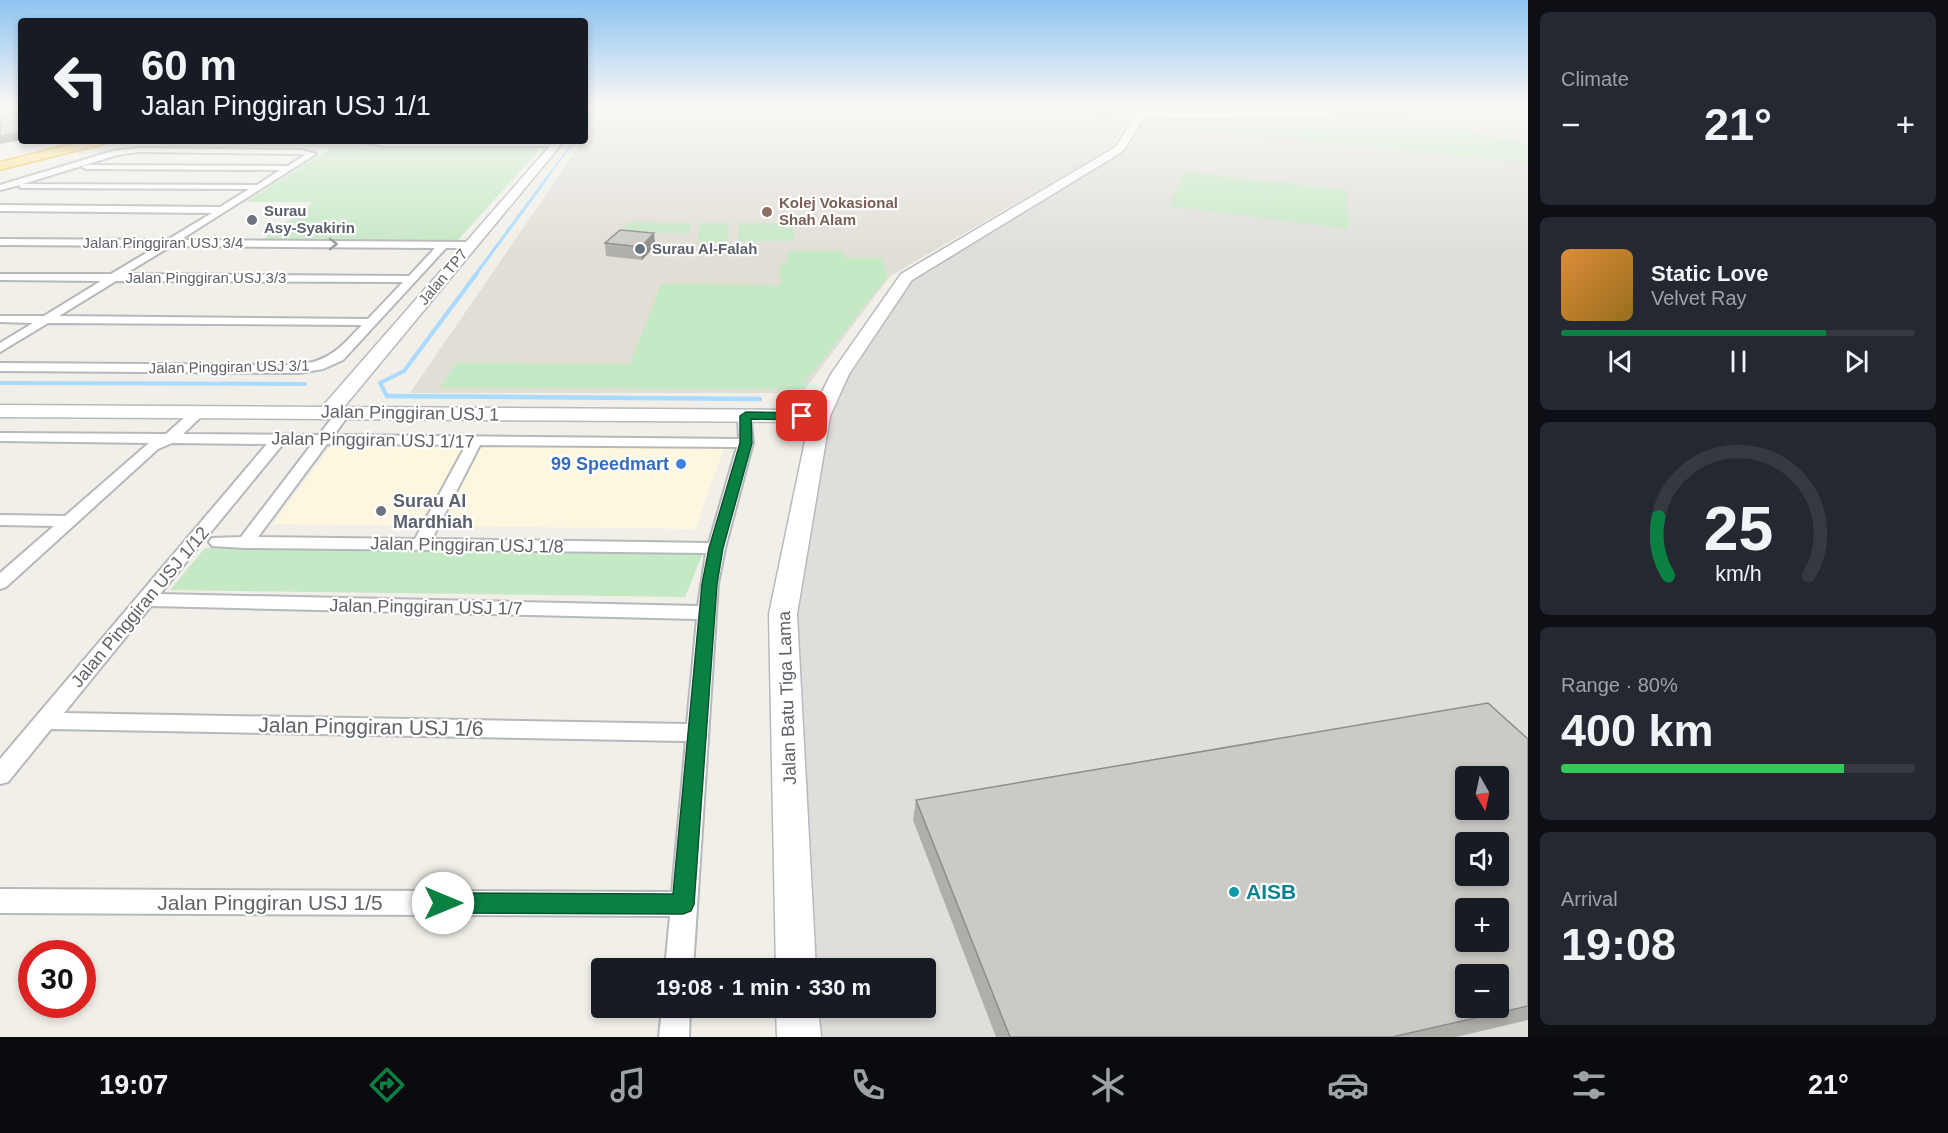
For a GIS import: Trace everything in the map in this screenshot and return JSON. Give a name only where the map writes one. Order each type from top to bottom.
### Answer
[{"type":"highway","points":[[0,159],[16,154]]},
{"type":"highway","points":[[0,159],[20,154]]},
{"type":"highway","points":[[0,166],[46,154]]},
{"type":"street","points":[[3,187],[111,154]]},
{"type":"street","points":[[0,348],[311,154]]},
{"type":"street","name":"Jalan TP7","points":[[335,413],[470,245],[548,154]]},
{"type":"street","name":"Jalan Batu Tiga Lama","points":[[796,958],[783,614],[817,432],[832,390],[840,374],[906,277],[1111,154]]},
{"type":"street","points":[[68,167],[289,168]]},
{"type":"street","points":[[3,187],[259,187]]},
{"type":"street","points":[[0,208],[223,210]]},
{"type":"street","name":"Jalan Pinggiran USJ 3/4","points":[[0,234],[183,235]]},
{"type":"street","name":"Jalan Pinggiran USJ 3/4","points":[[0,242],[470,245]]},
{"type":"street","name":"Jalan Pinggiran USJ 3/1","points":[[0,367],[299,369],[319,366],[339,357],[443,245]]},
{"type":"street","name":"Jalan Pinggiran USJ 3/3","points":[[0,277],[411,279]]},
{"type":"street","points":[[0,319],[371,322]]},
{"type":"street","points":[[680,958],[696,733],[707,614],[716,548],[746,443],[758,416],[832,390]]},
{"type":"street","name":"Jalan Pinggiran USJ 1","points":[[0,411],[758,416],[817,432]]},
{"type":"street","points":[[0,583],[192,412]]},
{"type":"street","points":[[245,543],[323,440],[335,413]]},
{"type":"street","points":[[758,416],[794,431],[817,432]]},
{"type":"street","name":"Jalan Pinggiran USJ 1/17","points":[[0,437],[159,441],[279,439],[746,443]]},
{"type":"street","name":"Jalan Pinggiran USJ 1/12","points":[[0,774],[279,439]]},
{"type":"street","points":[[420,545],[476,441]]},
{"type":"street","points":[[0,520],[69,521]]},
{"type":"street","name":"Jalan Pinggiran USJ 1/8","points":[[218,542],[716,548]]},
{"type":"street","name":"Jalan Pinggiran USJ 1/7","points":[[145,600],[707,614]]},
{"type":"street","name":"Jalan Pinggiran USJ 1/6","points":[[45,721],[696,733]]},
{"type":"street","name":"Jalan Pinggiran USJ 1/5","points":[[0,901],[683,904]]},
{"type":"street","points":[[674,1037],[675,1018]]},
{"type":"street","points":[[798,1018],[798,1037]]},
{"type":"shaded area","name":"Kolej Vokasional Shah Alam","points":[[574,154],[1101,154],[890,276],[802,393],[410,393]]},
{"type":"shaded area","points":[[1113,154],[1528,154],[1528,1037],[808,1037],[807,1018],[936,1018],[936,958],[806,958],[790,584],[813,404],[902,276]]},
{"type":"shaded area","points":[[332,444],[724,448],[695,529],[273,524]]},
{"type":"green space","points":[[321,154],[535,154],[457,241],[262,240],[313,202],[245,202]]},
{"type":"green space","points":[[1441,154],[1528,154],[1528,163]]},
{"type":"green space","points":[[1185,172],[1346,190],[1349,229],[1169,206]]},
{"type":"green space","points":[[627,222],[691,223],[689,234],[623,231]]},
{"type":"green space","points":[[700,223],[729,223],[727,242],[697,242]]},
{"type":"green space","points":[[739,223],[793,223],[794,241],[738,241]]},
{"type":"green space","points":[[787,251],[843,251],[844,258],[882,258],[888,276],[800,389],[440,388],[456,363],[630,364],[661,284],[780,285],[780,265],[787,264]]},
{"type":"green space","points":[[205,548],[703,553],[685,597],[170,590]]},
{"type":"building","points":[[620,230],[654,233],[641,247],[605,243]]},
{"type":"building","name":"AISB","points":[[1488,703],[1528,739],[1528,1006],[1509,1010],[1509,964],[1455,964],[1455,1018],[1475,1018],[1392,1037],[1010,1037],[916,800]]},
{"type":"waterway","points":[[546,179],[564,154]]},
{"type":"waterway","points":[[476,274],[547,178]]},
{"type":"waterway","points":[[387,396],[380,383],[404,371],[477,273]]},
{"type":"waterway","points":[[0,383],[305,384]]},
{"type":"waterway","points":[[387,396],[541,397]]},
{"type":"waterway","points":[[387,396],[760,399]]},
{"type":"place","name":"Kolej Vokasional Shah Alam","points":[[767,212]]},
{"type":"place","name":"Surau Asy-Syakirin","points":[[252,220]]},
{"type":"place","name":"Surau Al-Falah","points":[[640,249]]},
{"type":"place","name":"99 Speedmart","points":[[681,464]]},
{"type":"place","name":"Surau Al Mardhiah","points":[[381,511]]},
{"type":"place","name":"AISB","points":[[1234,892]]},
{"type":"route","points":[[443,903],[683,904],[709,584],[716,548],[746,443],[746,416],[802,416]]}]
